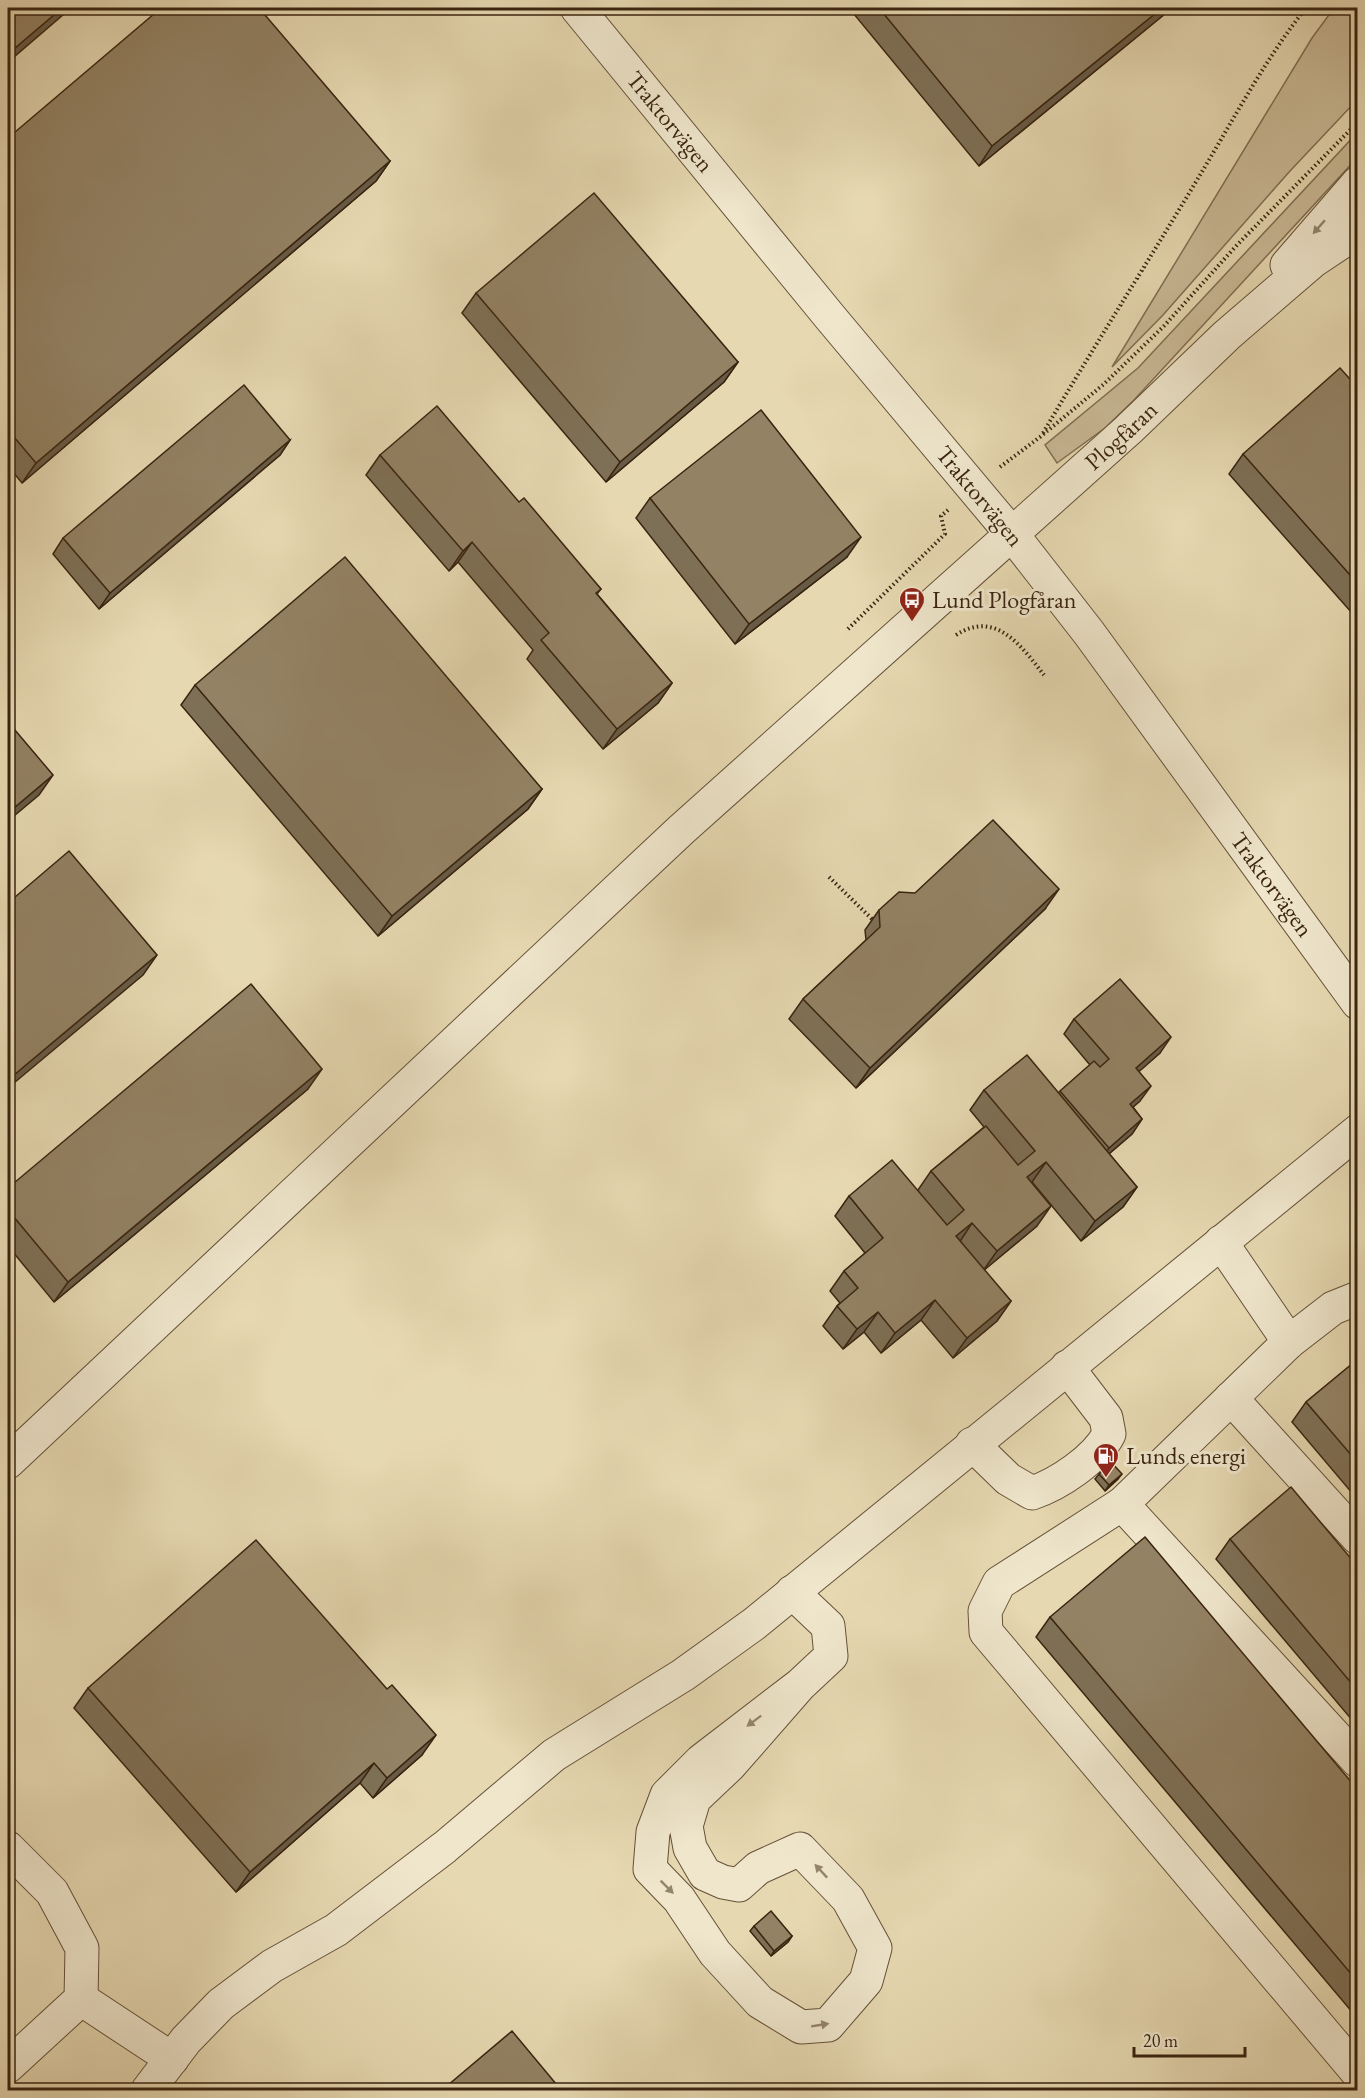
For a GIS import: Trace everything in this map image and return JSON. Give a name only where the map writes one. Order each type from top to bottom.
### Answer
[{"type":"street","name":"Traktorvägen","points":[[577,8],[830,317],[1011,533],[1089,633],[1358,1003]]},
{"type":"street","name":"Plogfåran","points":[[1227,334],[1358,183]]},
{"type":"street","name":"Plogfåran","points":[[8,1462],[681,830],[1128,430],[1227,334],[1313,261],[1358,231]]},
{"type":"street","points":[[148,2091],[186,2040],[221,2004],[272,1966],[336,1930],[445,1846],[554,1755],[683,1675],[754,1624],[1358,1131]]},
{"type":"street","points":[[1221,1242],[1289,1342]]},
{"type":"street","points":[[1358,1298],[1333,1308],[1289,1342],[1122,1504],[999,1583],[985,1611],[986,1632],[1358,2073]]},
{"type":"street","points":[[972,1444],[1008,1479],[1032,1493],[1048,1488],[1088,1459],[1104,1444],[1109,1434],[1108,1426],[1106,1418],[1067,1367]]},
{"type":"street","points":[[1231,1398],[1358,1538]]},
{"type":"street","points":[[1122,1504],[1358,1761]]},
{"type":"street","points":[[792,1592],[828,1626],[831,1656],[800,1685],[701,1761],[667,1795],[653,1832],[650,1869],[679,1899],[715,1953],[760,2002],[801,2027],[828,2025],[866,1981],[875,1948],[848,1899],[800,1849],[758,1868],[739,1885],[723,1882],[705,1874],[690,1848],[686,1826],[694,1799],[730,1765],[800,1685]]},
{"type":"street","points":[[8,1848],[52,1892],[82,1948],[81,2000],[8,2066]]},
{"type":"street","points":[[81,2000],[172,2059]]},
{"type":"path","points":[[1040,437],[1264,70],[1306,8]]},
{"type":"path","points":[[948,640],[967,628],[989,626],[1016,641],[1044,675]]},
{"type":"path","points":[[829,877],[874,921]]},
{"type":"shaded area","points":[[1334,8],[1357,8],[1357,100],[1290,171],[1163,315],[1112,367],[1312,38]]},
{"type":"shaded area","points":[[1357,133],[1357,158],[1134,400],[1105,428],[1057,463],[1045,445],[1138,368]]},
{"type":"building","points":[[8,8],[62,8],[8,54]]},
{"type":"building","points":[[161,8],[259,8],[390,161],[36,463],[8,430],[8,138]]},
{"type":"building","points":[[879,8],[1162,8],[992,146]]},
{"type":"building","points":[[594,193],[738,362],[620,462],[476,293]]},
{"type":"building","points":[[1340,368],[1358,388],[1358,584],[1243,454]]},
{"type":"building","points":[[244,385],[290,440],[110,593],[63,538]]},
{"type":"building","points":[[437,406],[519,502],[524,498],[601,589],[596,593],[672,683],[617,729],[541,640],[549,633],[472,542],[463,551],[380,455]]},
{"type":"building","points":[[761,410],[861,537],[749,624],[650,498]]},
{"type":"building","points":[[345,557],[542,789],[392,916],[195,685]]},
{"type":"building","points":[[8,724],[53,775],[8,813]]},
{"type":"building","points":[[993,820],[1059,889],[870,1068],[803,999],[880,927],[879,910],[899,892],[915,893]]},
{"type":"building","points":[[69,851],[157,955],[8,1080],[8,903]]},
{"type":"building","points":[[1120,979],[1171,1037],[1136,1068],[1151,1086],[1130,1104],[1142,1119],[1109,1148],[1060,1091],[1094,1061],[1100,1067],[1109,1059],[1074,1019]]},
{"type":"building","points":[[251,984],[322,1069],[68,1282],[8,1210],[8,1188]]},
{"type":"building","points":[[1027,1055],[1137,1187],[1095,1221],[1046,1162],[1027,1177],[1051,1206],[997,1251],[972,1223],[956,1236],[1011,1301],[967,1338],[935,1300],[895,1333],[878,1312],[857,1329],[837,1306],[858,1288],[844,1271],[883,1238],[849,1196],[892,1160],[947,1225],[964,1210],[931,1171],[986,1126],[1018,1165],[1035,1151],[984,1090]]},
{"type":"building","points":[[1358,1359],[1358,1463],[1306,1402]]},
{"type":"building","points":[[1111,1462],[1122,1474],[1109,1485],[1099,1474]]},
{"type":"building","points":[[1291,1487],[1358,1567],[1358,1691],[1230,1539]]},
{"type":"building","points":[[1145,1537],[1358,1790],[1358,1982],[1050,1617]]},
{"type":"building","points":[[256,1540],[387,1689],[392,1685],[436,1735],[387,1778],[374,1763],[250,1872],[88,1688]]},
{"type":"building","points":[[771,1911],[792,1936],[774,1951],[754,1926]]},
{"type":"building","points":[[512,2031],[562,2091],[441,2091]]},
{"type":"place","name":"Lund Plogfåran","points":[[912,623]]},
{"type":"place","name":"Lunds energi","points":[[1106,1479]]}]
